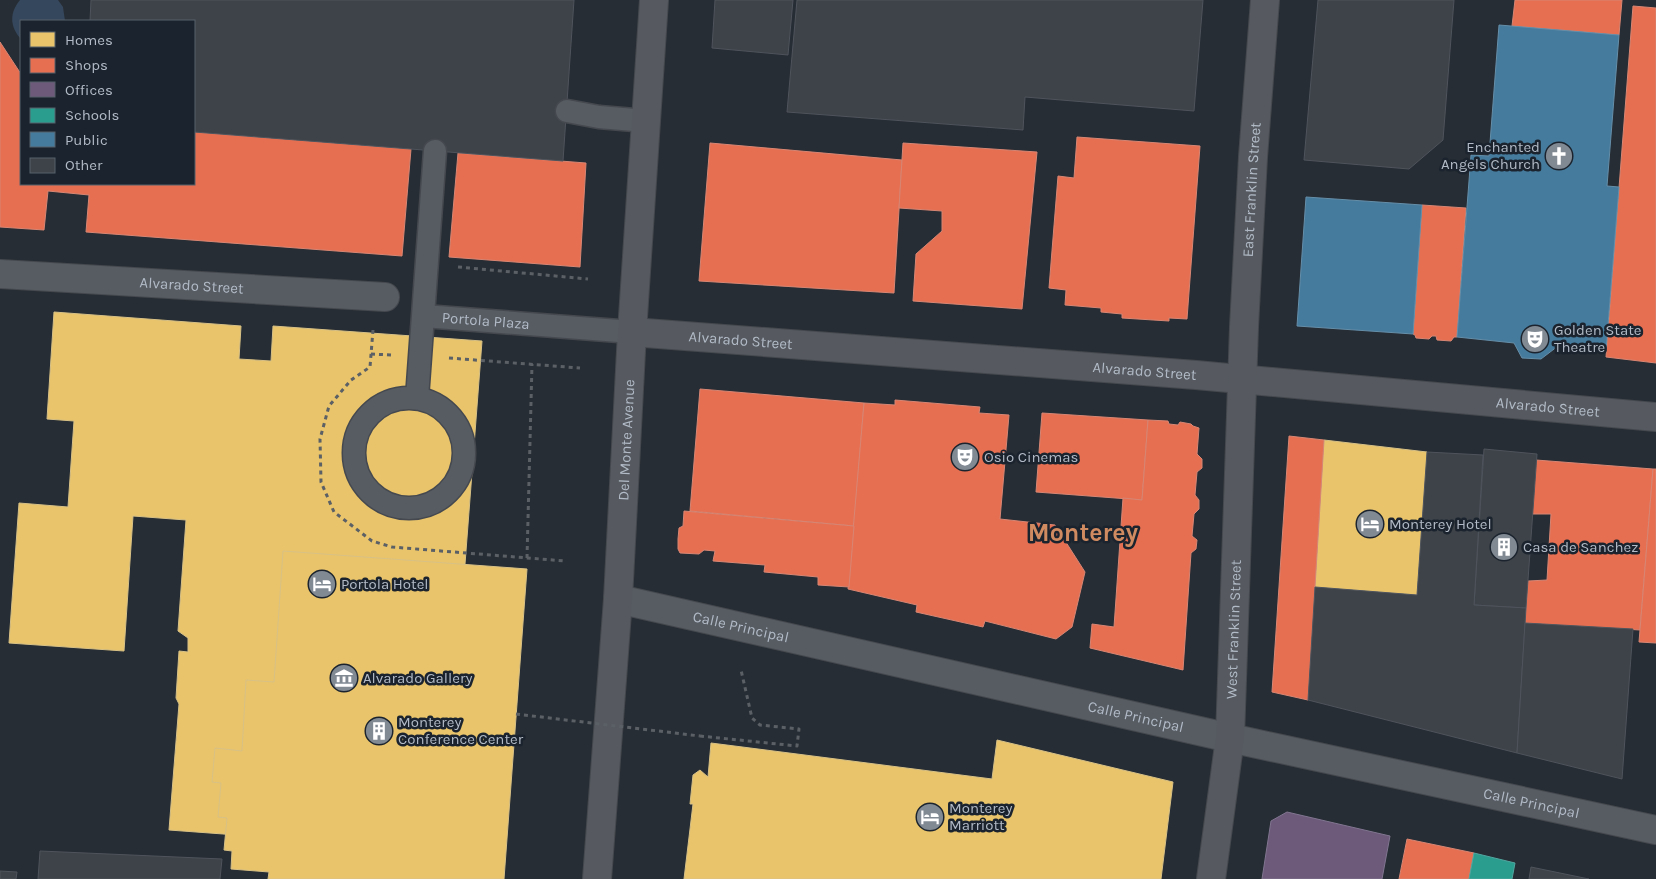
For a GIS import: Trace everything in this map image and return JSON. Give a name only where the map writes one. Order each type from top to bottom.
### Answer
[{"type":"main road","name":"Del Monte Avenue","points":[[597,879],[618,598],[632,332],[654,0]]},
{"type":"main road","name":"East Franklin Street","points":[[1242,379],[1253,157],[1265,0]]},
{"type":"main road","name":"Alvarado Street","points":[[632,332],[1242,379],[1656,417]]},
{"type":"main road","name":"West Franklin Street","points":[[1211,879],[1230,738],[1242,379]]},
{"type":"street","name":"Alvarado Street","points":[[0,274],[380,297]]},
{"type":"street","name":"Calle Principal","points":[[618,598],[1230,738],[1656,830]]},
{"type":"lane","points":[[567,110],[599,117],[646,121]]},
{"type":"lane","points":[[424,316],[435,152]]},
{"type":"lane","name":"Portola Plaza","points":[[417,398],[424,316],[632,332]]},
{"type":"lane","points":[[417,398],[434,404],[449,414],[459,429],[464,446],[463,464],[457,480],[447,494],[433,503],[417,508],[401,508],[385,502],[372,493],[361,480],[356,465],[354,448],[359,431],[368,416],[383,405],[399,399],[417,398]]},
{"type":"path","points":[[427,264],[588,279]]},
{"type":"path","points":[[380,297],[370,367],[351,380],[329,406],[320,439],[321,482],[334,512],[372,541],[392,546],[564,561]]},
{"type":"path","points":[[371,354],[580,368]]},
{"type":"path","points":[[527,558],[532,364]]},
{"type":"path","points":[[516,714],[797,746],[799,729],[760,725],[752,718],[741,670]]},
{"type":"water","points":[[20,0],[58,0],[63,7],[65,20],[20,20],[20,38],[12,20],[16,5]]},
{"type":"building: Homes","name":"Portola Hotel","points":[[54,312],[241,326],[239,359],[271,361],[273,326],[482,341],[458,656],[301,644],[291,839],[169,830],[179,704],[176,698],[179,651],[188,652],[188,638],[178,631],[186,520],[133,516],[124,651],[9,643],[19,503],[68,507],[74,421],[47,419]]},
{"type":"building: Homes","name":"Monterey Hotel","points":[[1324,440],[1427,452],[1417,595],[1315,587]]},
{"type":"building: Homes","name":"Monterey Conference Center","points":[[283,551],[527,569],[504,879],[268,879],[269,872],[231,869],[232,851],[224,850],[227,818],[218,817],[221,783],[212,782],[215,748],[242,751],[246,680],[274,682]]},
{"type":"building: Homes","name":"Monterey Marriott","points":[[997,740],[1173,782],[1161,879],[684,879],[693,804],[690,804],[693,775],[700,770],[708,777],[711,743],[992,779]]},
{"type":"building: Shops","points":[[1515,0],[1622,0],[1619,35],[1512,26]]},
{"type":"building: Shops","points":[[1633,6],[1656,8],[1656,363],[1606,357]]},
{"type":"building: Shops","points":[[0,42],[20,72],[20,185],[195,185],[195,132],[411,149],[402,256],[86,232],[89,195],[48,191],[44,230],[0,227]]},
{"type":"building: Shops","points":[[1077,137],[1200,146],[1187,319],[1169,318],[1169,321],[1122,318],[1122,314],[1101,312],[1101,308],[1065,305],[1066,290],[1049,288],[1058,176],[1074,178]]},
{"type":"building: Shops","points":[[710,143],[902,160],[894,293],[699,281]]},
{"type":"building: Shops","points":[[903,143],[1037,152],[1022,309],[913,301],[916,254],[942,231],[942,211],[899,208]]},
{"type":"building: Shops","points":[[458,153],[586,163],[580,267],[449,257]]},
{"type":"building: Shops","points":[[1422,205],[1466,208],[1457,337],[1454,337],[1451,341],[1437,340],[1436,336],[1432,336],[1429,339],[1416,338],[1413,334]]},
{"type":"building: Shops","points":[[700,389],[864,403],[854,526],[690,511]]},
{"type":"building: Shops","points":[[895,400],[980,407],[979,413],[1009,415],[1000,519],[1055,525],[1085,572],[1072,627],[1056,639],[985,621],[983,627],[916,612],[917,605],[848,589],[864,403],[895,405]]},
{"type":"building: Shops","points":[[1042,413],[1148,420],[1142,500],[1036,492]]},
{"type":"building: Shops","points":[[1148,420],[1168,421],[1169,424],[1178,425],[1180,422],[1199,428],[1197,454],[1202,459],[1202,468],[1197,472],[1195,495],[1199,500],[1199,509],[1194,514],[1192,536],[1197,540],[1196,549],[1191,553],[1183,670],[1090,648],[1092,624],[1114,627],[1123,498],[1142,500]]},
{"type":"building: Shops","points":[[1289,436],[1324,440],[1308,700],[1272,692]]},
{"type":"building: Shops","points":[[1536,460],[1653,469],[1640,630],[1525,623],[1528,581],[1547,580],[1551,514],[1532,514]]},
{"type":"building: Shops","points":[[1653,469],[1656,469],[1656,643],[1639,642]]},
{"type":"building: Shops","points":[[684,511],[854,526],[849,587],[818,585],[818,577],[764,572],[765,565],[713,561],[715,551],[704,550],[699,554],[680,553],[678,549],[679,528],[683,526]]},
{"type":"building: Shops","points":[[1407,839],[1474,853],[1469,879],[1399,879]]},
{"type":"building: Offices","points":[[1287,812],[1390,836],[1382,879],[1262,879],[1271,821]]},
{"type":"building: Schools","points":[[1474,853],[1515,863],[1512,879],[1469,879]]},
{"type":"building: Public","points":[[1499,25],[1619,35],[1607,186],[1619,187],[1606,350],[1558,346],[1541,359],[1522,358],[1514,343],[1457,337],[1471,155],[1489,156]]},
{"type":"building: Public","points":[[1306,197],[1422,205],[1413,334],[1297,326]]},
{"type":"building: Other","points":[[91,0],[574,0],[563,161],[195,132],[195,20],[90,20]]},
{"type":"building: Other","points":[[715,0],[793,0],[788,55],[712,48]]},
{"type":"building: Other","points":[[797,0],[1203,0],[1194,111],[1025,97],[1023,130],[787,112]]},
{"type":"building: Other","points":[[1318,0],[1454,0],[1443,140],[1409,169],[1304,160]]},
{"type":"building: Other","name":"Casa de Sanchez","points":[[1484,449],[1537,454],[1526,608],[1474,605]]},
{"type":"building: Other","points":[[1427,452],[1483,455],[1474,605],[1526,608],[1517,753],[1308,700],[1315,587],[1417,595]]},
{"type":"building: Other","points":[[1525,623],[1633,629],[1622,779],[1517,753]]},
{"type":"building: Other","points":[[40,851],[222,859],[220,879],[38,879]]},
{"type":"building: Other","points":[[1531,867],[1589,879],[1529,879]]},
{"type":"building: Other","points":[[0,871],[17,872],[16,879],[0,879]]},
{"type":"place","name":"Enchanted Angels Church","points":[[1559,156]]},
{"type":"place","name":"Golden State Theatre","points":[[1535,339]]},
{"type":"place","name":"Osio Cinemas","points":[[965,457]]},
{"type":"place","name":"Monterey Hotel","points":[[1370,524]]},
{"type":"place","name":"Casa de Sanchez","points":[[1504,547]]},
{"type":"place","name":"Portola Hotel","points":[[322,584]]},
{"type":"place","name":"Alvarado Gallery","points":[[344,678]]},
{"type":"place","name":"Monterey Conference Center","points":[[379,731]]},
{"type":"place","name":"Monterey Marriott","points":[[930,817]]},
{"type":"district","name":"Monterey","points":[[1083,532]]}]
